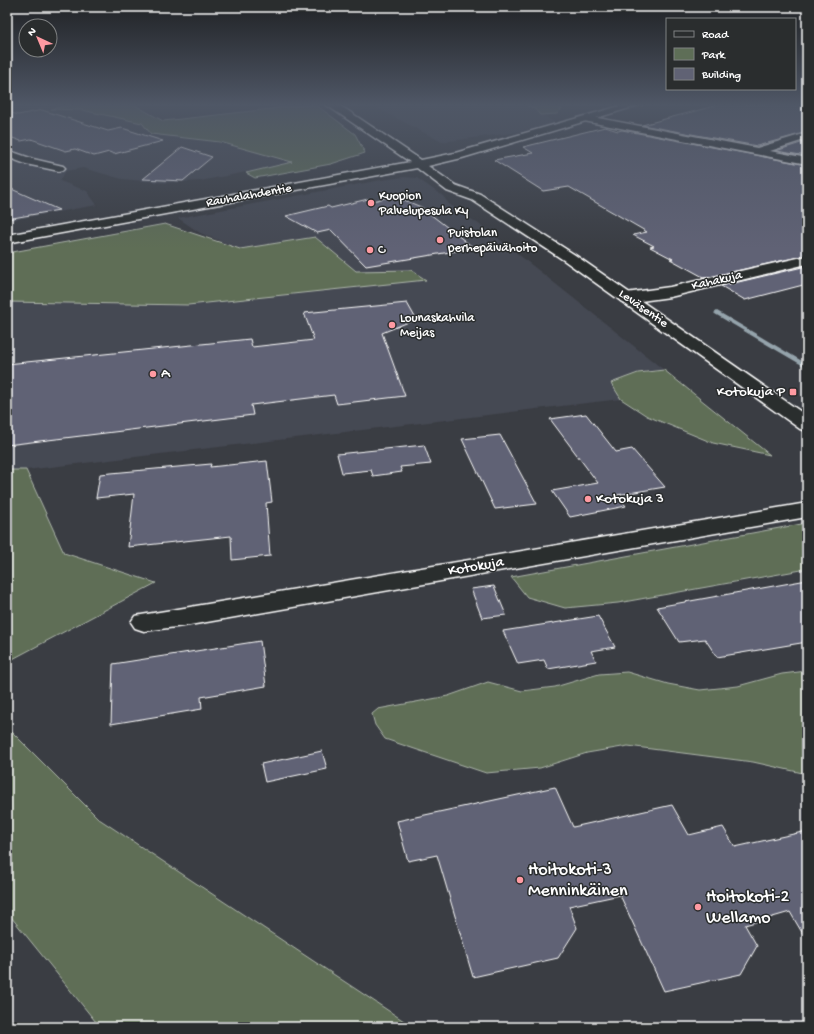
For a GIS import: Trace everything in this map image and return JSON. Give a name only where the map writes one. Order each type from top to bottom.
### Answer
[{"type":"main road","name":"Leväsentie","points":[[402,152],[451,188],[476,197],[570,258],[807,425]]},
{"type":"main road","name":"Rauhalahdentie","points":[[7,240],[415,161],[428,156],[458,156],[470,152]]},
{"type":"main road","points":[[763,152],[807,161]]},
{"type":"main road","points":[[7,153],[30,162],[60,168]]},
{"type":"main road","points":[[428,156],[448,170]]},
{"type":"main road","name":"Rauhalahdentie","points":[[7,232],[415,161]]},
{"type":"main road","name":"Leväsentie","points":[[467,182],[473,186],[476,197]]},
{"type":"main road","name":"Kahakuja","points":[[626,298],[670,292],[807,260]]},
{"type":"main road","name":"Kotokuja","points":[[144,622],[190,616],[807,510]]},
{"type":"shaded area","points":[[7,152],[256,152],[293,163],[200,181],[164,183],[122,179],[83,168],[66,171],[60,181],[87,191],[97,205],[7,221]]},
{"type":"shaded area","points":[[404,177],[417,178],[443,196],[449,204],[489,231],[664,370],[638,373],[611,383],[621,399],[26,470],[7,470],[7,302],[188,305],[411,270],[356,271],[315,237],[240,249],[200,233],[178,218]]},
{"type":"green space","points":[[257,152],[365,153],[331,164],[255,178],[246,173],[292,162]]},
{"type":"green space","points":[[165,224],[240,249],[315,237],[356,271],[411,270],[426,280],[188,305],[7,302],[7,253]]},
{"type":"green space","points":[[664,370],[770,455],[713,443],[647,416],[621,399],[611,383],[638,373]]},
{"type":"green space","points":[[7,470],[26,470],[64,553],[156,583],[7,662]]},
{"type":"green space","points":[[807,523],[807,569],[618,603],[565,608],[527,597],[511,577]]},
{"type":"green space","points":[[807,671],[807,774],[753,762],[628,746],[587,753],[540,768],[486,773],[385,739],[375,725],[372,714],[378,709],[448,696],[488,682],[522,691],[555,687],[599,674],[627,672],[668,684],[700,690],[738,686],[782,674]]},
{"type":"green space","points":[[7,727],[99,819],[413,1027],[100,1027],[7,912]]},
{"type":"building","points":[[84,152],[108,152],[94,156]]},
{"type":"building","points":[[176,152],[198,152],[212,157],[183,181],[143,179]]},
{"type":"building","points":[[532,152],[740,152],[807,165],[807,255],[705,278],[670,259],[673,259],[650,247],[654,246],[633,235],[647,232],[569,187],[543,191],[494,160],[533,153]]},
{"type":"building","points":[[784,152],[807,152],[807,156]]},
{"type":"building","points":[[7,187],[59,210],[7,219]]},
{"type":"building","points":[[389,197],[397,197],[421,207],[474,248],[366,266],[331,230],[317,233],[286,216],[328,206],[331,208],[368,199],[373,201]]},
{"type":"building","points":[[807,266],[807,284],[745,300],[721,286]]},
{"type":"building","name":"A","points":[[407,303],[416,319],[382,333],[405,396],[337,404],[334,395],[251,405],[253,415],[7,445],[7,364],[250,339],[252,347],[314,340],[304,313]]},
{"type":"building","points":[[586,414],[616,452],[632,449],[665,487],[617,495],[626,506],[570,517],[552,491],[598,483],[550,419]]},
{"type":"building","points":[[500,435],[537,504],[495,509],[462,439]]},
{"type":"building","points":[[424,445],[431,464],[400,467],[402,472],[373,476],[371,470],[342,473],[337,454]]},
{"type":"building","points":[[267,461],[272,502],[266,503],[270,556],[232,560],[231,536],[128,547],[134,494],[96,498],[100,474],[211,464],[210,467]]},
{"type":"building","points":[[807,580],[807,642],[717,657],[705,639],[679,642],[657,607]]},
{"type":"building","points":[[494,586],[506,615],[482,618],[471,589]]},
{"type":"building","points":[[598,616],[615,647],[591,651],[596,661],[548,669],[544,660],[518,664],[503,631]]},
{"type":"building","points":[[260,641],[266,686],[201,697],[202,709],[111,724],[113,664]]},
{"type":"building","points":[[322,751],[327,769],[265,782],[261,764]]},
{"type":"building","points":[[555,787],[573,827],[672,805],[689,835],[723,827],[735,847],[807,831],[807,941],[790,912],[745,925],[757,946],[741,974],[664,991],[620,895],[569,906],[577,928],[558,958],[473,977],[437,855],[408,861],[397,821]]},
{"type":"waterway","points":[[717,313],[807,366]]},
{"type":"place","name":"Kuopion Palvelupesula Ky","points":[[371,203]]},
{"type":"place","name":"Puistolan perhepäivähoito","points":[[440,240]]},
{"type":"place","name":"C","points":[[370,250]]},
{"type":"place","name":"Lounaskahvila Meijas","points":[[392,325]]},
{"type":"place","name":"A","points":[[153,374]]},
{"type":"place","name":"Kotokuja P","points":[[793,392]]},
{"type":"place","name":"Kotokuja 3","points":[[588,499]]},
{"type":"place","name":"Hoitokoti-3 Menninkäinen","points":[[520,880]]},
{"type":"place","name":"Hoitokoti-2 Wellamo","points":[[698,907]]}]
